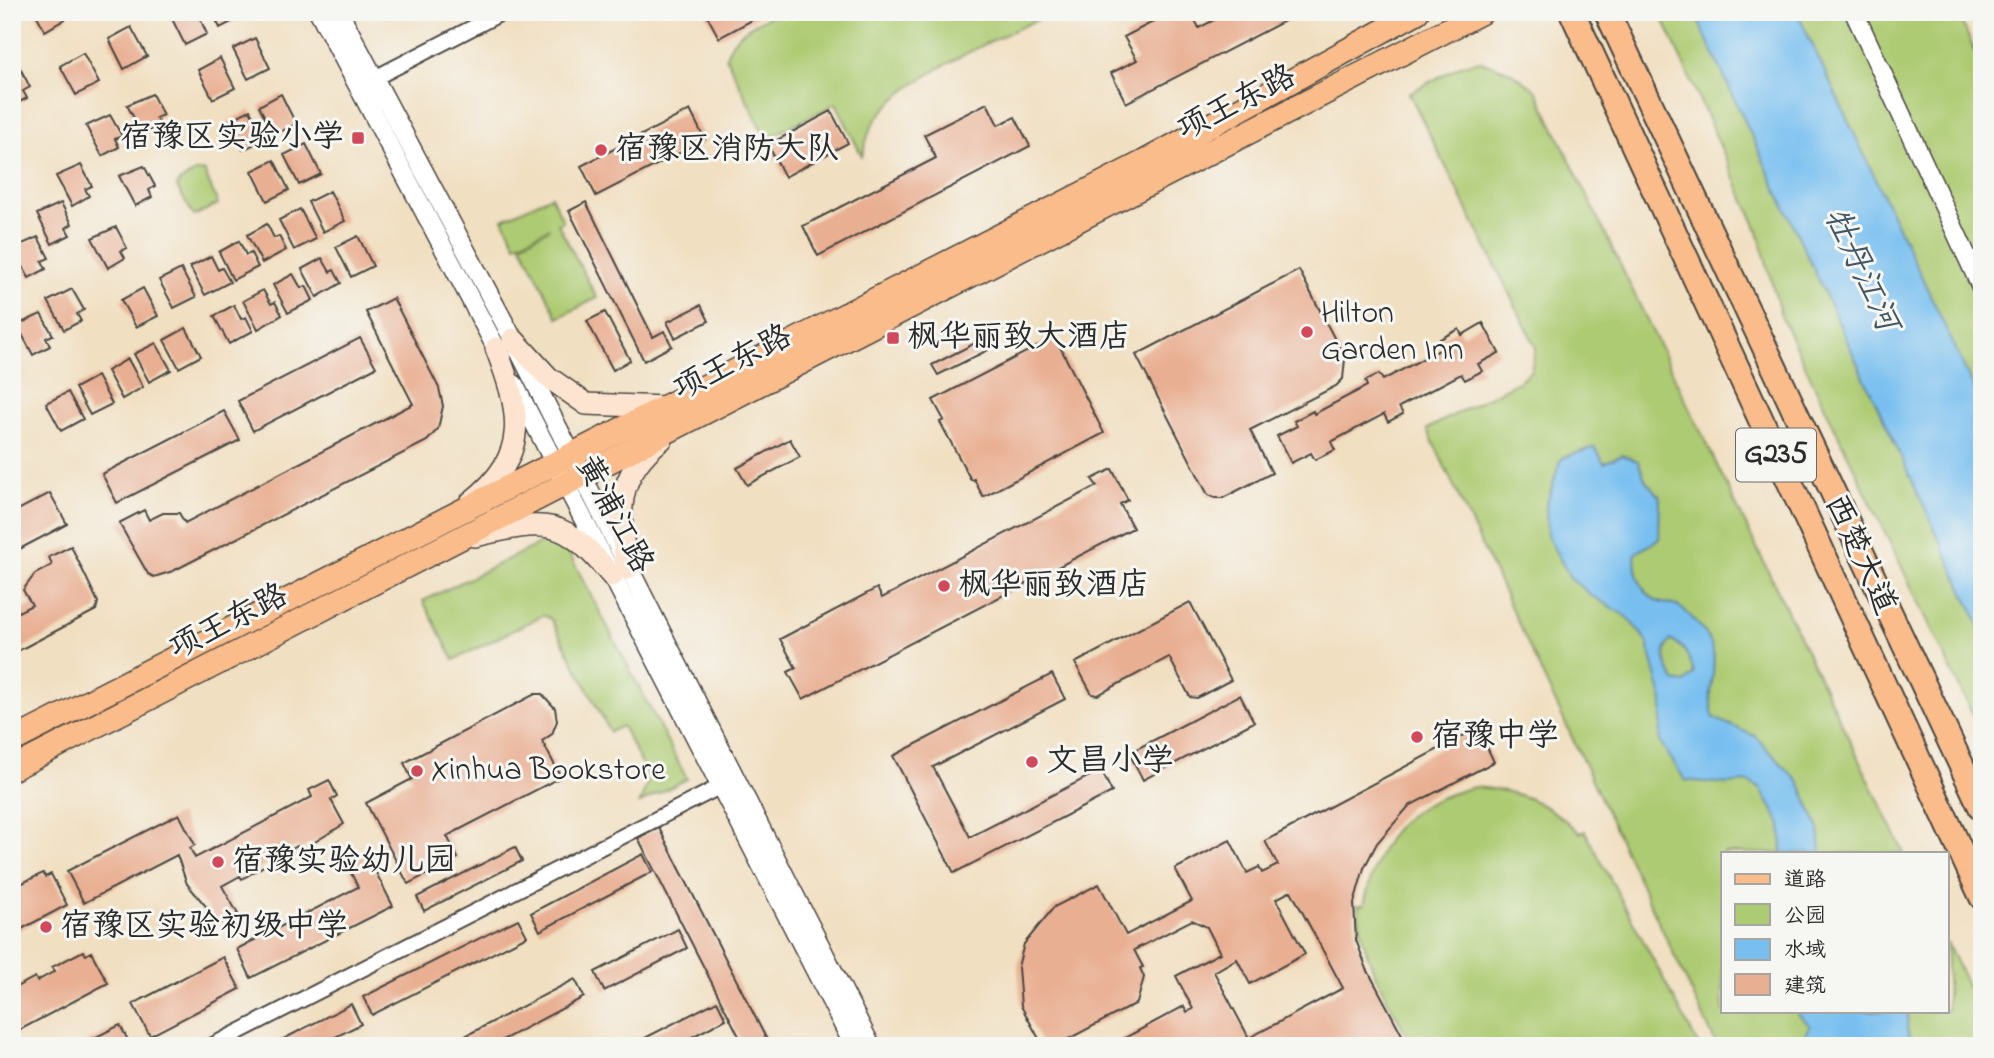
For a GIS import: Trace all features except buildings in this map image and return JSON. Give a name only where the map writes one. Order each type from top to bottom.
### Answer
[{"type":"highway","name":"西楚大道","points":[[1572,12],[1982,897]]},
{"type":"highway","name":"西楚大道","points":[[1607,12],[1982,809]]},
{"type":"main road","name":"项王东路","points":[[12,741],[1144,162],[1418,12]]},
{"type":"main road","name":"项王东路","points":[[12,769],[1482,12]]},
{"type":"main road","points":[[504,344],[586,404],[667,407]]},
{"type":"main road","points":[[453,516],[485,490],[503,466],[513,444],[517,420],[515,396],[504,344]]},
{"type":"main road","points":[[619,572],[622,495],[643,454],[676,429]]},
{"type":"main road","points":[[463,539],[511,527],[556,527],[577,538],[619,572]]},
{"type":"street","name":"黄浦江路","points":[[319,12],[366,83],[504,344],[561,461],[728,783],[871,1046]]},
{"type":"street","name":"黄浦江路","points":[[339,12],[366,83]]},
{"type":"street","points":[[366,83],[503,12]]},
{"type":"street","points":[[1854,12],[1982,289]]},
{"type":"street","name":"黄浦江路","points":[[728,783],[854,1046]]},
{"type":"street","points":[[211,1046],[728,783]]},
{"type":"green space","points":[[778,12],[1053,12],[954,60],[904,91],[885,108],[872,126],[862,156],[836,103],[766,139],[726,57],[739,34]]},
{"type":"green space","points":[[1660,12],[1957,12],[1982,66],[1982,734],[1781,316],[1757,228]]},
{"type":"green space","points":[[1480,61],[1511,72],[1536,90],[1904,852],[1721,852],[1721,1012],[1948,1012],[1948,945],[1982,1016],[1982,1046],[1717,1046],[1427,429],[1518,382],[1531,370],[1536,347],[1409,93],[1462,65]]},
{"type":"green space","points":[[204,171],[218,204],[194,216],[177,187],[178,183],[195,172]]},
{"type":"green space","points":[[551,196],[563,221],[558,224],[597,298],[558,318],[521,244],[550,228],[516,245],[503,219]]},
{"type":"green space","points":[[559,534],[687,779],[640,803],[649,778],[622,726],[610,732],[551,619],[543,615],[454,660],[423,601]]},
{"type":"green space","points":[[1474,787],[1505,791],[1532,800],[1556,813],[1580,833],[1585,831],[1699,1046],[1413,1046],[1370,961],[1360,925],[1358,905],[1364,905],[1378,859],[1398,826],[1428,803]]},
{"type":"water","name":"牡丹江河","points":[[1694,12],[1797,12],[1982,405],[1982,631]]},
{"type":"water","points":[[1595,447],[1604,463],[1622,455],[1638,461],[1646,482],[1660,496],[1659,539],[1636,553],[1640,583],[1655,600],[1674,604],[1682,609],[1705,633],[1713,653],[1711,707],[1714,718],[1755,736],[1799,782],[1819,829],[1821,852],[1782,852],[1781,825],[1760,788],[1748,782],[1727,784],[1685,780],[1660,742],[1663,702],[1647,641],[1627,617],[1571,579],[1547,536],[1546,506],[1560,461],[1564,457]],"holes":[[[1671,640],[1687,654],[1694,674],[1685,683],[1675,681],[1665,655]]]},
{"type":"water","points":[[1796,1012],[1908,1012],[1907,1029],[1914,1046],[1801,1046],[1810,1025]]},
{"type":"place","name":"宿豫区实验小学","points":[[358,138]]},
{"type":"place","name":"宿豫区消防大队","points":[[601,150]]},
{"type":"place","name":"Hilton Garden Inn","points":[[1307,332]]},
{"type":"place","name":"枫华丽致大酒店","points":[[893,338]]},
{"type":"place","name":"枫华丽致酒店","points":[[944,586]]},
{"type":"place","name":"宿豫中学","points":[[1417,737]]},
{"type":"place","name":"文昌小学","points":[[1032,762]]},
{"type":"place","name":"Xinhua Bookstore","points":[[417,771]]},
{"type":"place","name":"宿豫实验幼儿园","points":[[218,862]]},
{"type":"place","name":"宿豫区实验初级中学","points":[[46,927]]}]
